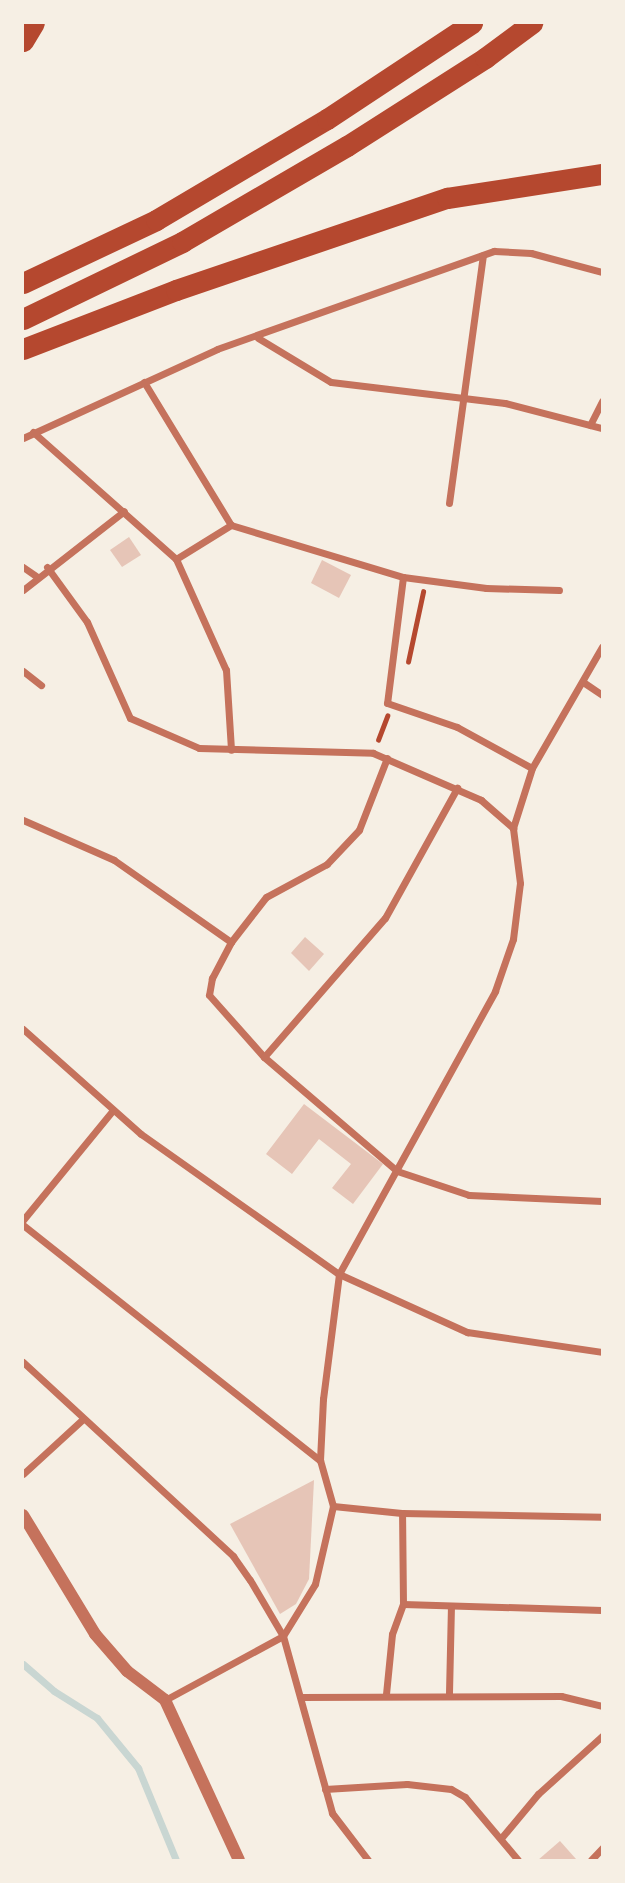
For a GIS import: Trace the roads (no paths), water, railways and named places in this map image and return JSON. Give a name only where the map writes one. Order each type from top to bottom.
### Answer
[{"type":"highway","points":[[23,41],[34,23]]},
{"type":"highway","points":[[23,319],[182,242],[485,58],[532,23]]},
{"type":"highway","points":[[23,283],[167,213],[327,119],[467,27]]},
{"type":"highway","points":[[23,349],[176,290],[447,198],[602,174]]},
{"type":"street","points":[[23,438],[217,349],[258,338],[483,255],[506,249],[602,271]]},
{"type":"street","points":[[449,503],[483,255]]},
{"type":"street","points":[[258,338],[331,382],[505,403],[602,428]]},
{"type":"street","points":[[144,382],[231,525],[402,577],[486,588],[559,590]]},
{"type":"street","points":[[590,425],[602,401]]},
{"type":"street","points":[[33,432],[176,559],[226,670],[231,750]]},
{"type":"street","points":[[23,590],[47,567],[124,511]]},
{"type":"street","points":[[176,559],[231,525]]},
{"type":"street","points":[[23,567],[36,576]]},
{"type":"street","points":[[47,567],[87,622],[130,718],[199,748],[302,748],[373,753],[481,800],[513,828]]},
{"type":"street","points":[[402,577],[387,703],[457,727],[532,768]]},
{"type":"street","points":[[165,1700],[283,1636],[315,1584],[333,1506],[320,1460],[323,1399],[339,1274],[495,991],[513,939],[520,883],[513,828],[532,768],[602,646]]},
{"type":"street","points":[[23,671],[41,685]]},
{"type":"street","points":[[583,682],[602,695]]},
{"type":"street","points":[[387,758],[359,830],[327,864],[266,897],[230,942],[212,978],[209,995],[264,1057],[397,1171],[469,1195],[602,1201]]},
{"type":"street","points":[[264,1057],[385,918],[457,788]]},
{"type":"street","points":[[23,820],[114,860],[230,942]]},
{"type":"street","points":[[23,1029],[113,1110],[339,1274],[467,1332],[602,1352]]},
{"type":"street","points":[[23,1220],[113,1110]]},
{"type":"street","points":[[23,1225],[320,1460]]},
{"type":"street","points":[[23,1362],[82,1420],[233,1556],[283,1636],[332,1813],[368,1860]]},
{"type":"street","points":[[23,1474],[82,1420]]},
{"type":"street","points":[[333,1506],[402,1513],[602,1517]]},
{"type":"street","points":[[386,1694],[392,1634],[403,1604],[402,1513]]},
{"type":"street","points":[[23,1515],[95,1634],[127,1671],[165,1700],[239,1860]]},
{"type":"street","points":[[403,1604],[602,1610]]},
{"type":"street","points":[[449,1693],[451,1606]]},
{"type":"street","points":[[300,1697],[449,1693],[561,1696],[602,1706]]},
{"type":"street","points":[[502,1838],[538,1794],[602,1736]]},
{"type":"street","points":[[325,1789],[407,1784],[451,1789],[465,1797],[518,1860]]},
{"type":"street","points":[[591,1860],[602,1848]]},
{"type":"waterway","points":[[23,1664],[54,1691],[97,1718],[138,1768],[176,1860]]}]
